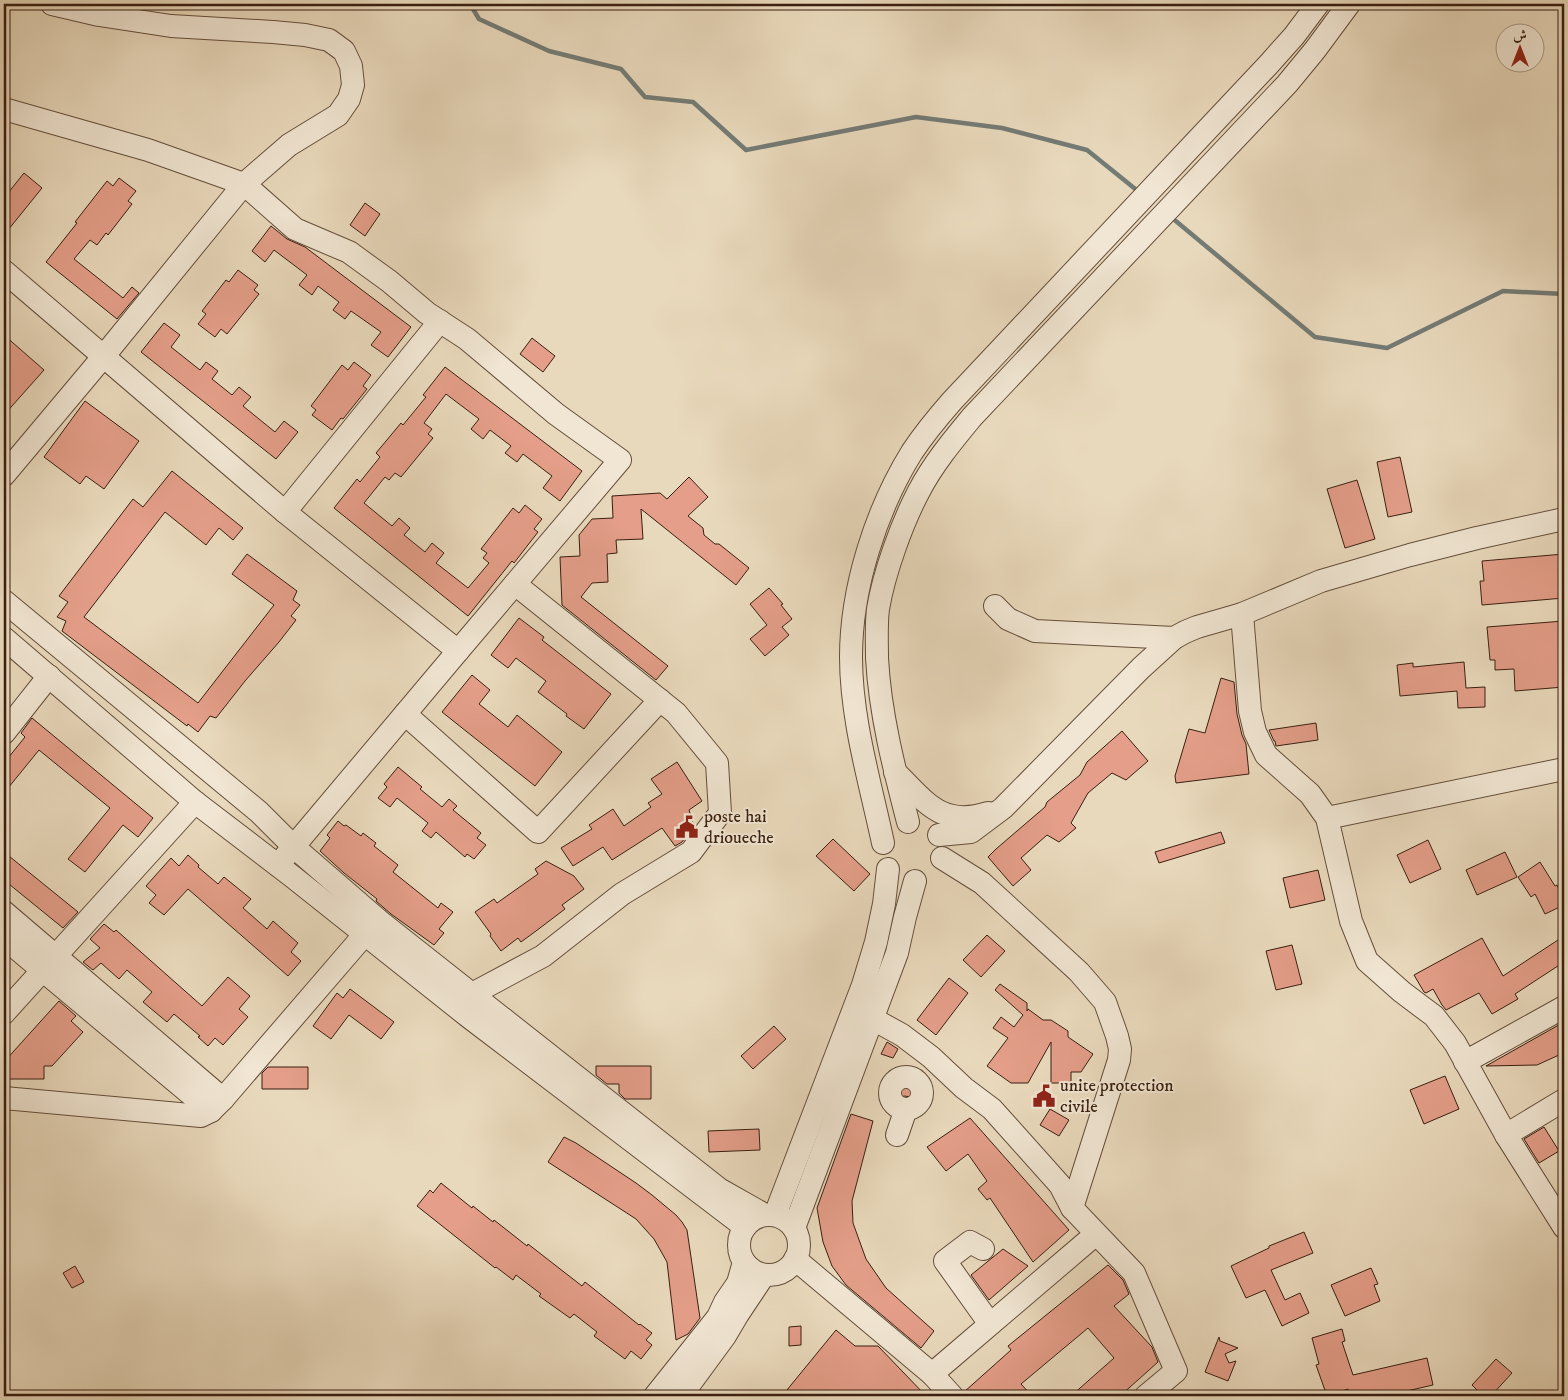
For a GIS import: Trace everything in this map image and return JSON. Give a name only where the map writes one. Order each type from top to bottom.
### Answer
[{"type":"street","points":[[4,476],[244,184],[289,145],[338,115],[349,99],[352,85],[351,66],[344,51],[329,40],[305,35],[171,26],[99,15],[52,4]]},
{"type":"street","points":[[883,843],[895,827],[914,821],[924,823],[939,835],[942,844],[942,858],[935,872],[927,878],[915,881],[898,878],[885,863],[882,853],[883,843],[856,712],[851,656],[857,588],[863,565],[897,477],[913,450],[952,401],[1269,64],[1294,36],[1318,4]]},
{"type":"street","points":[[908,822],[883,720],[876,640],[878,609],[887,570],[919,490],[935,464],[972,417],[1287,84],[1350,4]]},
{"type":"street","points":[[4,109],[148,150],[244,184],[295,229],[349,252],[390,281],[427,312],[467,339],[556,414],[620,460],[404,714],[278,866]]},
{"type":"street","points":[[4,271],[285,512],[458,651]]},
{"type":"street","points":[[285,512],[440,321]]},
{"type":"street","points":[[939,835],[971,832],[1003,808],[1141,668],[1174,638],[1197,627],[1234,616],[1321,581],[1477,538],[1564,520]]},
{"type":"street","points":[[472,994],[543,956],[622,894],[692,852],[720,813],[717,763],[676,713],[515,584]]},
{"type":"street","points":[[4,601],[258,812],[294,847],[382,924],[719,1189],[770,1215],[787,1220],[794,1228],[799,1240],[799,1248],[795,1259],[792,1265],[780,1273],[764,1275],[756,1272],[744,1262],[738,1247],[739,1238],[745,1226],[753,1219],[770,1215]]},
{"type":"street","points":[[995,606],[1008,619],[1034,631],[1174,638]]},
{"type":"street","points":[[1234,616],[1255,732],[1266,755],[1310,794],[1327,818],[1351,921],[1367,961],[1402,992],[1434,1016],[1455,1043],[1506,1135],[1556,1199],[1564,1228]]},
{"type":"street","points":[[5,638],[195,802],[469,1017],[745,1226]]},
{"type":"street","points":[[4,733],[43,670],[54,643]]},
{"type":"street","points":[[4,708],[43,670]]},
{"type":"street","points":[[404,714],[512,807],[538,832],[660,700]]},
{"type":"street","points":[[1327,818],[1564,770]]},
{"type":"street","points":[[895,771],[927,803],[949,816],[962,818],[977,816],[1003,808]]},
{"type":"street","points":[[4,1013],[195,802]]},
{"type":"street","points":[[942,858],[982,883],[1079,972],[1105,1002],[1120,1049],[1119,1060],[1072,1208]]},
{"type":"street","points":[[770,1215],[863,985],[876,942],[884,904],[888,868]]},
{"type":"street","points":[[794,1228],[897,953],[915,881]]},
{"type":"street","points":[[4,912],[48,964]]},
{"type":"street","points":[[4,1098],[201,1116],[217,1105],[364,934]]},
{"type":"street","points":[[4,938],[48,964],[217,1105]]},
{"type":"street","points":[[1465,1062],[1564,1007]]},
{"type":"street","points":[[873,1019],[902,1035],[964,1088],[992,1109],[1060,1185],[1072,1208],[1134,1273],[1176,1371],[1146,1396]]},
{"type":"street","points":[[897,1135],[906,1109],[916,1106],[922,1098],[921,1087],[915,1080],[906,1077],[910,1056],[918,1048]]},
{"type":"street","points":[[1506,1135],[1564,1100]]},
{"type":"street","points":[[932,1374],[1096,1234]]},
{"type":"street","points":[[983,1249],[970,1242],[945,1261],[990,1324]]},
{"type":"street","points":[[795,1259],[932,1374],[952,1396]]},
{"type":"street","points":[[655,1396],[718,1317],[725,1302],[738,1283],[744,1262]]},
{"type":"street","points":[[681,1396],[725,1336],[764,1275]]},
{"type":"building","points":[[24,173],[42,188],[4,235],[4,198]]},
{"type":"building","points":[[119,178],[136,191],[128,201],[132,204],[108,235],[106,233],[97,245],[90,240],[74,259],[123,298],[132,287],[139,293],[117,319],[46,262],[107,181],[113,186]]},
{"type":"building","points":[[365,203],[380,214],[365,236],[350,225]]},
{"type":"building","points":[[271,226],[287,239],[305,247],[411,327],[388,357],[371,345],[381,332],[351,311],[345,319],[333,310],[339,302],[318,286],[312,295],[299,285],[307,275],[274,250],[265,262],[252,251]]},
{"type":"building","points":[[238,270],[258,285],[254,290],[259,294],[227,334],[221,329],[215,337],[198,324],[206,314],[202,311],[226,280],[229,282]]},
{"type":"building","points":[[164,323],[180,335],[171,347],[200,370],[206,362],[218,371],[212,379],[232,395],[239,387],[251,397],[243,406],[275,432],[284,421],[298,432],[276,459],[141,352]]},
{"type":"building","points":[[4,335],[44,370],[4,415]]},
{"type":"building","points":[[532,338],[555,356],[543,372],[520,354]]},
{"type":"building","points":[[354,362],[371,375],[363,386],[367,389],[332,430],[312,415],[316,410],[311,406],[342,365],[348,370]]},
{"type":"building","points":[[445,367],[582,471],[560,501],[543,488],[552,476],[523,454],[517,462],[505,453],[511,446],[490,430],[483,439],[471,429],[479,419],[446,394],[424,423],[432,429],[428,434],[433,438],[401,477],[395,473],[389,480],[385,477],[364,503],[392,526],[399,518],[410,528],[404,535],[425,552],[432,543],[444,553],[436,563],[468,588],[489,563],[483,558],[487,553],[481,549],[513,508],[519,513],[525,505],[542,519],[534,529],[538,532],[468,616],[334,508],[357,479],[360,482],[380,457],[376,453],[426,397],[423,395]]},
{"type":"building","points":[[85,401],[139,441],[104,489],[86,476],[80,484],[44,457]]},
{"type":"building","points":[[1400,457],[1412,512],[1388,517],[1377,462]]},
{"type":"building","points":[[172,471],[243,528],[233,540],[219,528],[206,545],[165,512],[84,617],[198,703],[274,605],[232,574],[247,554],[297,591],[293,600],[300,605],[291,616],[296,620],[279,642],[216,718],[210,716],[198,732],[188,724],[187,726],[62,631],[66,621],[57,617],[68,602],[59,596],[133,499],[143,507]]},
{"type":"building","points":[[689,477],[708,497],[688,516],[703,528],[704,535],[715,544],[719,544],[749,568],[736,585],[641,509],[643,539],[616,540],[617,553],[607,554],[608,582],[592,583],[581,597],[668,666],[656,680],[562,605],[560,557],[580,556],[579,535],[592,519],[613,518],[612,496],[660,493],[667,499]]},
{"type":"building","points":[[1357,480],[1375,539],[1345,548],[1327,489]]},
{"type":"building","points":[[1564,554],[1564,598],[1482,605],[1480,581],[1484,581],[1482,561]]},
{"type":"building","points":[[769,588],[783,604],[781,605],[792,619],[782,627],[789,635],[765,656],[750,639],[767,625],[750,604]]},
{"type":"building","points":[[519,618],[544,637],[542,640],[611,694],[584,729],[538,692],[546,681],[516,658],[508,668],[491,655]]},
{"type":"building","points":[[1564,621],[1564,687],[1515,691],[1514,669],[1495,670],[1495,660],[1490,660],[1487,627]]},
{"type":"building","points":[[1464,662],[1466,688],[1485,687],[1485,707],[1458,708],[1457,691],[1400,696],[1397,665],[1413,663],[1413,667]]},
{"type":"building","points":[[472,675],[490,690],[479,704],[508,727],[517,715],[562,752],[535,786],[442,712]]},
{"type":"building","points":[[1221,678],[1234,682],[1237,714],[1246,744],[1249,774],[1176,783],[1175,776],[1189,729],[1205,733]]},
{"type":"building","points":[[32,718],[153,818],[138,837],[123,825],[85,872],[68,859],[110,808],[39,750],[4,793],[4,763],[25,737],[21,733]]},
{"type":"building","points":[[1316,723],[1318,740],[1276,746],[1269,730]]},
{"type":"building","points":[[1122,731],[1148,761],[1126,780],[1112,773],[1088,793],[1071,823],[1076,828],[1059,842],[1047,835],[1021,858],[1031,870],[1013,886],[988,857],[1045,807],[1047,802],[1080,775],[1087,762]]},
{"type":"building","points":[[677,762],[702,801],[689,810],[694,826],[682,842],[675,846],[662,828],[612,860],[603,847],[573,866],[561,848],[592,829],[589,825],[613,809],[624,826],[651,807],[648,803],[662,794],[651,779]]},
{"type":"building","points":[[398,767],[442,807],[449,799],[457,806],[453,810],[481,833],[477,838],[486,845],[474,859],[467,854],[465,857],[436,832],[431,838],[422,831],[428,823],[397,798],[390,807],[378,798],[387,787],[384,784]]},
{"type":"building","points":[[338,821],[361,836],[363,833],[376,843],[374,846],[398,865],[393,872],[438,908],[441,903],[453,912],[439,929],[444,933],[434,945],[391,914],[376,901],[377,899],[320,851],[330,838],[327,835]]},
{"type":"building","points":[[1221,832],[1225,843],[1159,863],[1155,852]]},
{"type":"building","points":[[833,839],[870,874],[854,891],[816,856]]},
{"type":"building","points":[[1428,840],[1441,869],[1410,883],[1397,855]]},
{"type":"building","points":[[4,852],[78,912],[63,928],[4,880]]},
{"type":"building","points":[[1505,852],[1517,877],[1477,895],[1466,870]]},
{"type":"building","points":[[188,855],[199,865],[198,867],[218,884],[224,877],[251,899],[243,908],[267,929],[273,921],[298,943],[291,952],[301,961],[288,976],[188,889],[164,915],[149,903],[156,895],[146,886],[171,858],[179,866]]},
{"type":"building","points":[[546,861],[574,876],[584,889],[562,905],[565,909],[536,931],[521,942],[518,938],[501,951],[475,912],[494,899],[497,903],[538,874],[535,869]]},
{"type":"building","points":[[1540,862],[1555,886],[1557,885],[1564,900],[1564,905],[1545,914],[1535,894],[1531,897],[1518,877]]},
{"type":"building","points":[[1318,870],[1325,900],[1290,908],[1283,878]]},
{"type":"building","points":[[104,924],[114,932],[116,930],[202,1006],[228,977],[250,996],[239,1009],[248,1017],[223,1045],[215,1038],[208,1046],[198,1037],[200,1036],[174,1014],[167,1022],[143,1002],[152,992],[127,970],[119,979],[101,963],[93,970],[83,962],[100,948],[90,939]]},
{"type":"building","points":[[987,935],[1005,951],[981,977],[963,960]]},
{"type":"building","points":[[1482,938],[1503,976],[1558,940],[1564,949],[1564,962],[1515,994],[1518,999],[1492,1014],[1479,993],[1446,1010],[1433,989],[1426,993],[1424,992],[1414,975]]},
{"type":"building","points":[[1292,945],[1302,984],[1276,990],[1266,951]]},
{"type":"building","points":[[949,978],[968,993],[936,1035],[917,1020]]},
{"type":"building","points":[[1000,984],[1027,1003],[1027,1011],[1028,1009],[1043,1020],[1051,1020],[1068,1031],[1068,1037],[1093,1054],[1081,1072],[1071,1072],[1071,1083],[1051,1083],[1051,1042],[1028,1083],[1011,1083],[987,1066],[1008,1038],[993,1028],[1001,1017],[1014,1027],[1023,1015],[995,990]]},
{"type":"building","points":[[350,989],[394,1022],[381,1039],[349,1015],[331,1039],[313,1026],[337,993],[343,998]]},
{"type":"building","points":[[59,1001],[76,1016],[71,1021],[83,1032],[52,1066],[44,1066],[44,1079],[9,1079],[9,1065],[4,1065],[4,1062]]},
{"type":"building","points":[[1564,1022],[1564,1045],[1559,1047],[1559,1055],[1537,1065],[1486,1066]]},
{"type":"building","points":[[774,1026],[786,1039],[753,1069],[741,1056]]},
{"type":"building","points":[[887,1042],[898,1049],[893,1058],[881,1054]]},
{"type":"building","points":[[596,1066],[651,1066],[651,1099],[625,1099],[619,1093],[619,1084],[607,1084],[596,1075]]},
{"type":"building","points":[[268,1067],[308,1067],[308,1089],[262,1089],[262,1073]]},
{"type":"building","points":[[1445,1076],[1459,1109],[1424,1124],[1410,1090]]},
{"type":"building","points":[[907,1082],[916,1093],[911,1097],[904,1096],[899,1098],[894,1092]]},
{"type":"building","points":[[1050,1109],[1069,1120],[1059,1136],[1040,1125]]},
{"type":"building","points":[[851,1114],[873,1121],[852,1201],[853,1223],[866,1259],[886,1288],[934,1331],[921,1348],[846,1285],[832,1266],[823,1242],[817,1208]]},
{"type":"building","points":[[970,1118],[1069,1230],[1033,1262],[990,1198],[987,1200],[978,1189],[987,1181],[968,1154],[946,1171],[927,1147]]},
{"type":"building","points":[[1544,1127],[1559,1151],[1539,1163],[1524,1139]]},
{"type":"building","points":[[759,1129],[760,1150],[709,1152],[708,1131]]},
{"type":"building","points":[[564,1137],[636,1183],[682,1222],[687,1230],[700,1318],[688,1334],[676,1340],[667,1262],[654,1239],[636,1219],[548,1162]]},
{"type":"building","points":[[441,1183],[472,1208],[473,1206],[493,1222],[494,1220],[527,1246],[528,1244],[582,1286],[585,1282],[639,1325],[652,1333],[646,1340],[652,1345],[641,1359],[631,1351],[625,1359],[594,1336],[597,1332],[574,1314],[570,1318],[539,1296],[541,1294],[516,1275],[513,1280],[495,1268],[417,1206],[430,1190],[433,1193]]},
{"type":"building","points":[[1304,1232],[1313,1253],[1271,1270],[1285,1300],[1300,1293],[1309,1313],[1282,1326],[1265,1290],[1246,1298],[1231,1266],[1269,1248],[1269,1246]]},
{"type":"building","points":[[1003,1249],[1028,1266],[989,1300],[971,1275]]},
{"type":"building","points":[[1108,1265],[1123,1280],[1129,1294],[1114,1306],[1152,1347],[1158,1362],[1120,1396],[1071,1396],[1114,1358],[1088,1328],[1021,1384],[1032,1396],[965,1396],[964,1392],[1011,1350],[1008,1346]]},
{"type":"building","points":[[75,1266],[84,1282],[72,1288],[63,1273]]},
{"type":"building","points":[[1371,1268],[1378,1284],[1374,1285],[1380,1301],[1345,1316],[1331,1285]]},
{"type":"building","points":[[801,1326],[801,1345],[789,1346],[789,1327]]},
{"type":"building","points":[[1342,1329],[1345,1341],[1342,1342],[1353,1375],[1427,1358],[1433,1385],[1398,1393],[1398,1396],[1349,1396],[1348,1389],[1327,1396],[1316,1365],[1319,1364],[1312,1338]]},
{"type":"building","points":[[836,1330],[855,1346],[878,1346],[926,1396],[782,1396]]},
{"type":"building","points":[[1219,1337],[1220,1341],[1238,1348],[1225,1354],[1229,1363],[1236,1361],[1228,1381],[1205,1372]]},
{"type":"building","points":[[1496,1359],[1512,1373],[1491,1396],[1473,1396],[1478,1391],[1472,1385]]},
{"type":"waterway","points":[[470,4],[479,19],[549,51],[621,69],[645,97],[693,102],[746,150],[916,117],[1002,128],[1087,150],[1139,192]]},
{"type":"waterway","points":[[1171,217],[1315,337],[1387,348],[1503,291],[1564,294]]},
{"type":"place","name":"poste hai drioueche","points":[[687,827]]},
{"type":"place","name":"unite protection civile","points":[[1044,1096]]}]
